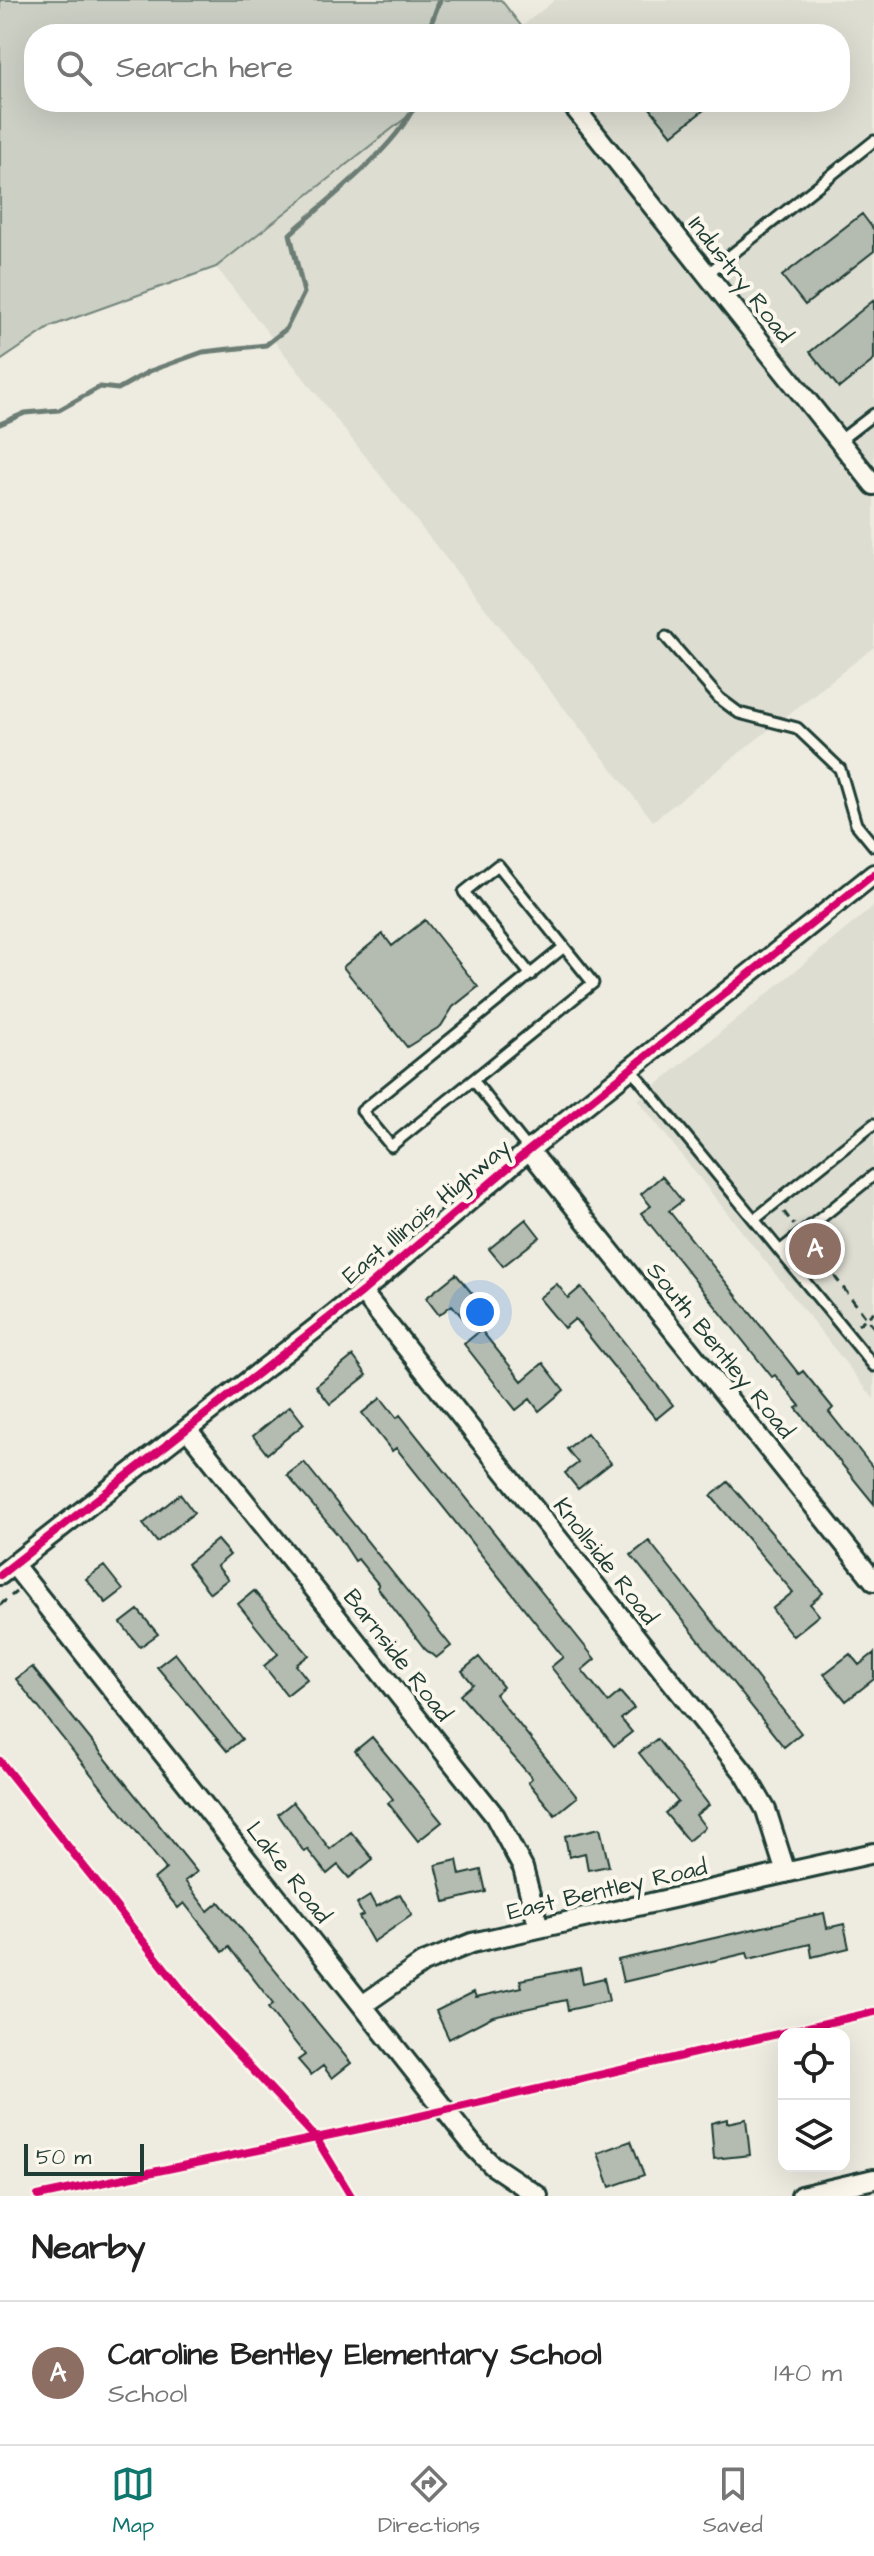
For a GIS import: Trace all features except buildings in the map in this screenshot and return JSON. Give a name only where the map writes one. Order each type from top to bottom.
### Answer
[{"type":"street","name":"Industry Road","points":[[578,112],[874,485]]},
{"type":"street","name":"East Illinois Highway","points":[[7,1570],[362,1292],[529,1150],[874,874]]},
{"type":"street","name":"South Bentley Road","points":[[529,1150],[874,1581]]},
{"type":"street","name":"Knollside Road","points":[[362,1292],[745,1774],[766,1810],[786,1873]]},
{"type":"street","name":"Barnside Road","points":[[187,1429],[495,1816],[523,1868],[539,1928]]},
{"type":"street","name":"Lake Road","points":[[7,1570],[364,2004],[475,2148],[492,2165],[538,2196]]},
{"type":"street","name":"East Bentley Road","points":[[364,2004],[403,1975],[457,1948],[874,1853]]},
{"type":"street","points":[[801,2196],[874,2179]]},
{"type":"lane","points":[[707,274],[874,141]]},
{"type":"lane","points":[[839,441],[874,414]]},
{"type":"lane","points":[[666,637],[719,698],[739,713],[797,728],[840,769],[856,824],[874,846]]},
{"type":"lane","points":[[531,975],[464,892],[498,865],[593,983],[391,1146],[362,1111],[531,975],[564,947]]},
{"type":"lane","points":[[630,1068],[874,1366]]},
{"type":"lane","points":[[473,1080],[529,1150]]},
{"type":"lane","points":[[755,1219],[874,1124]]},
{"type":"lane","points":[[781,1250],[874,1175]]},
{"type":"path","points":[[776,1203],[874,1328]]},
{"type":"path","points":[[847,1333],[874,1312]]},
{"type":"shaded area","points":[[0,0],[501,0],[520,24],[24,24],[24,112],[413,112],[216,267],[52,326],[0,361]]},
{"type":"shaded area","points":[[555,0],[874,0],[874,647],[653,821],[216,267],[413,112],[850,112],[850,24],[525,24]]},
{"type":"shaded area","points":[[874,906],[874,1399],[638,1100]]},
{"type":"waterway","points":[[431,24],[440,0]]},
{"type":"waterway","points":[[0,424],[25,413],[59,410],[100,387],[118,389],[150,371],[203,352],[266,345],[286,329],[304,293],[290,234],[378,154],[411,112]]},
{"type":"cycle path","points":[[0,1575],[362,1292],[529,1150],[874,874]]},
{"type":"cycle path","points":[[0,1761],[201,2014],[316,2138],[351,2196]]},
{"type":"cycle path","points":[[38,2196],[407,2119],[874,2012]]},
{"type":"place","name":"Caroline Bentley Elementary School","points":[[815,1249]]}]
